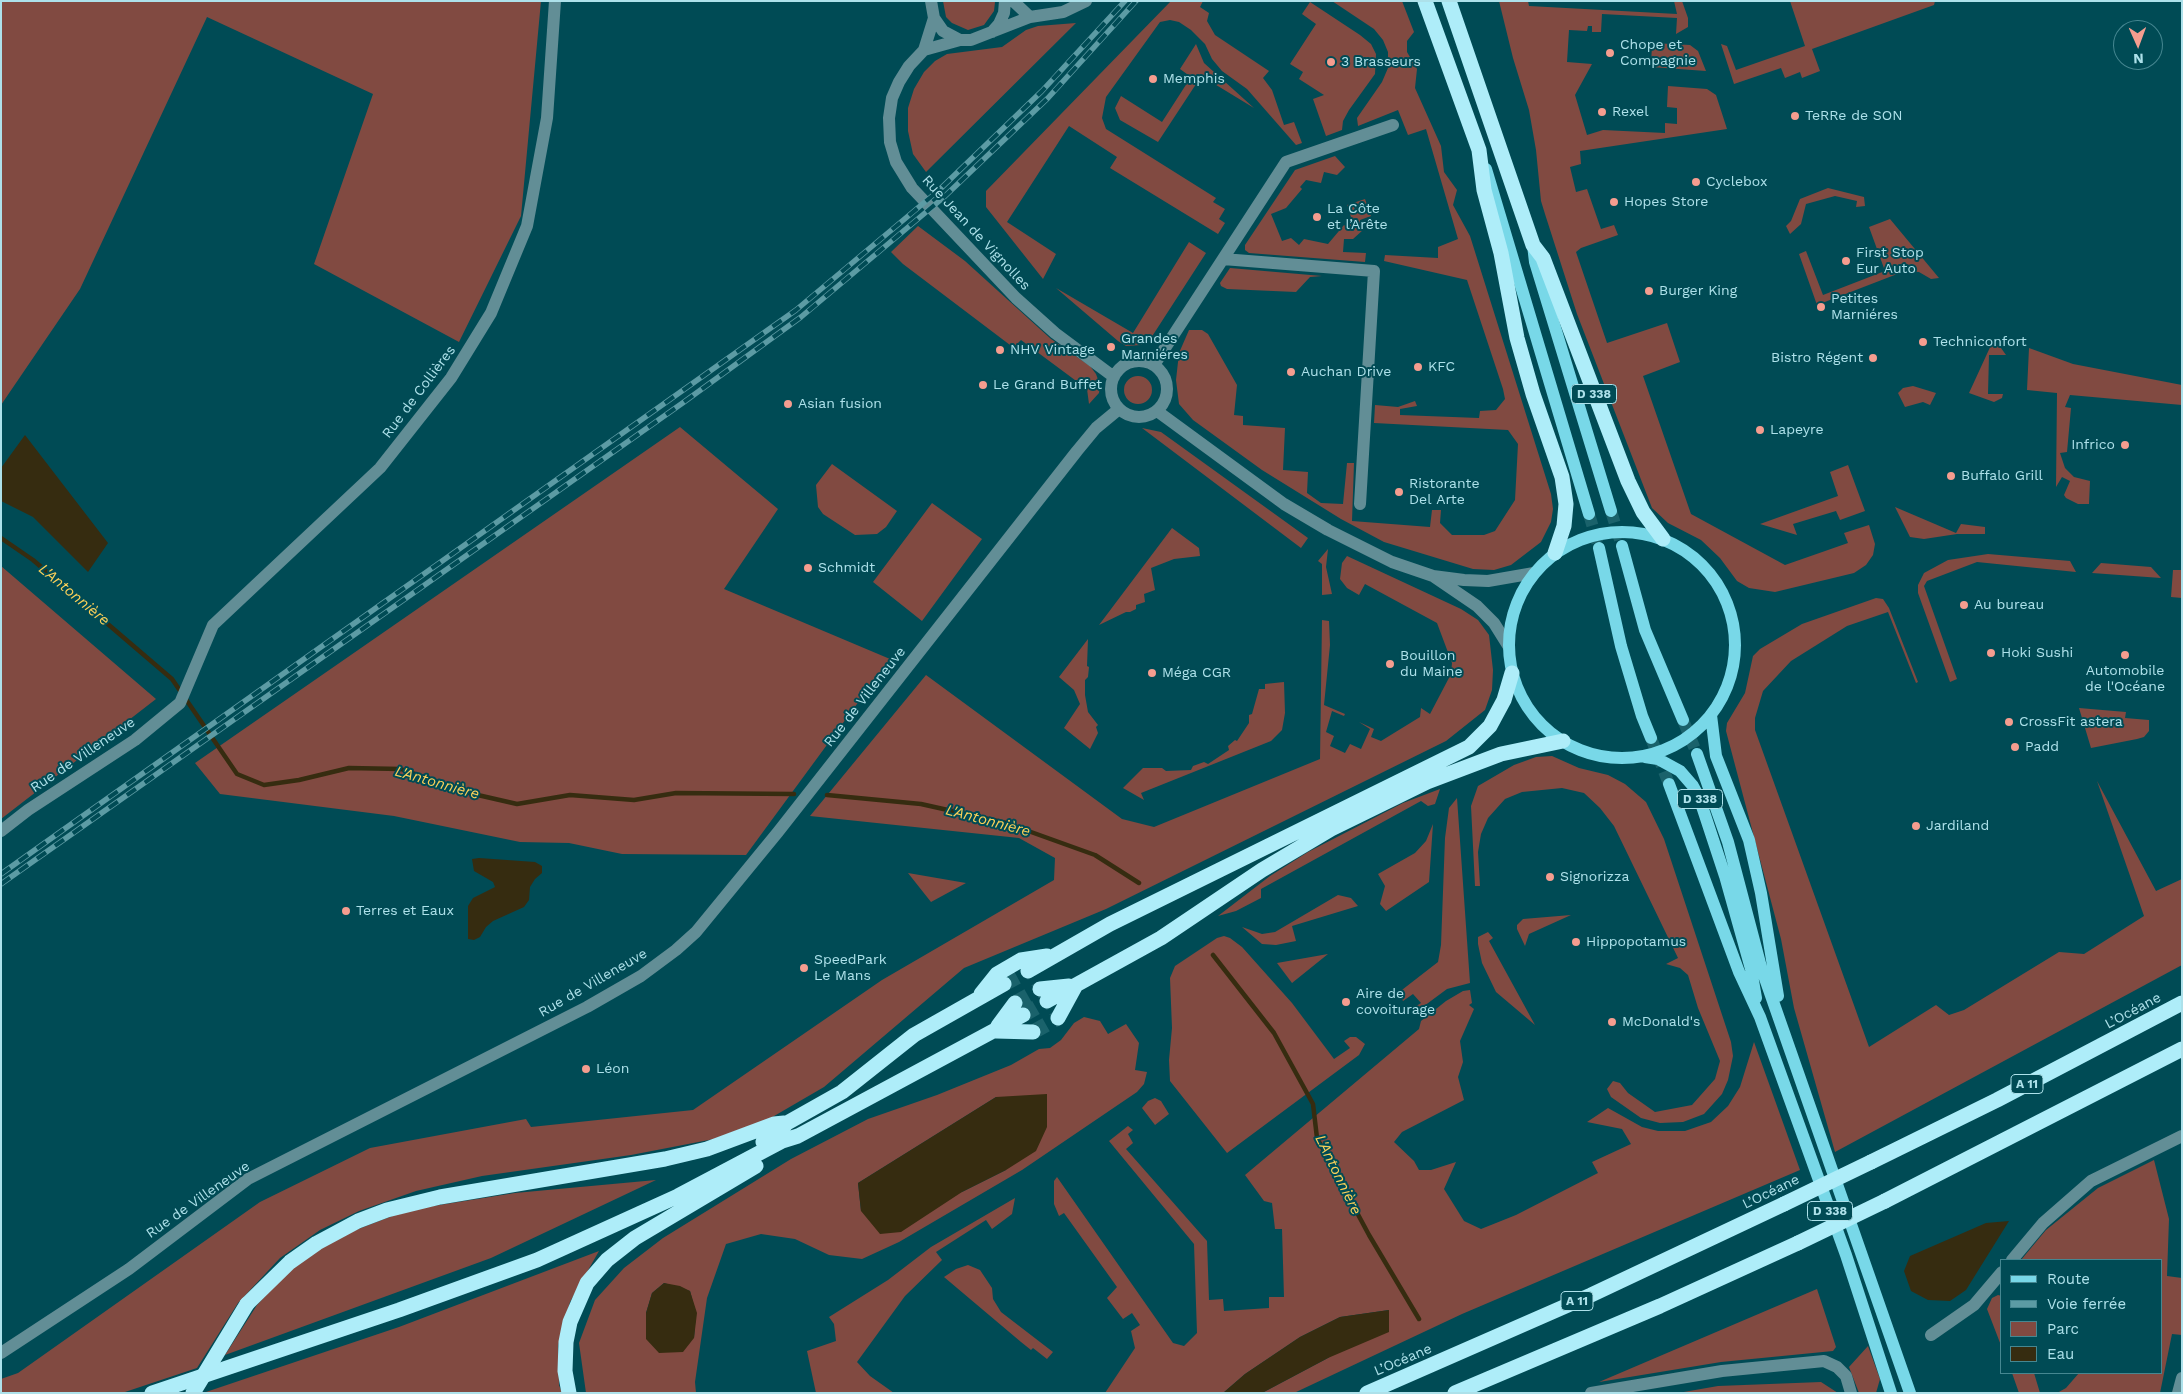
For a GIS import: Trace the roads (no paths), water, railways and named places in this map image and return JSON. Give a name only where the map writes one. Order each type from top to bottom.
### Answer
[{"type":"highway","name":"D 338","points":[[1425,1],[1479,150],[1484,190],[1501,253],[1517,338],[1533,394],[1562,477],[1566,504],[1564,526],[1556,553]]},
{"type":"highway","name":"D 338","points":[[1449,1],[1533,245],[1543,258],[1628,481],[1640,508],[1663,539]]},
{"type":"highway","points":[[399,1310],[555,1243],[706,1173],[776,1134],[787,1123],[842,1092],[914,1035],[975,1001],[997,974],[1021,960],[1058,954],[1119,920],[1469,747],[1490,726],[1504,700],[1512,673]]},
{"type":"highway","points":[[1043,994],[1076,985],[1161,938],[1262,870],[1331,829],[1427,782],[1501,754],[1563,742]]},
{"type":"highway","points":[[1043,994],[1058,954]]},
{"type":"highway","points":[[1043,994],[1076,985]]},
{"type":"highway","points":[[152,1393],[399,1310],[538,1260],[678,1196],[782,1141],[798,1136],[994,1031],[1019,1008],[975,1001]]},
{"type":"highway","name":"L’Océane","points":[[1367,1393],[1591,1295],[1784,1204],[1997,1100],[2182,1003]]},
{"type":"highway","points":[[1455,1393],[1660,1306],[1798,1243],[1885,1201],[2182,1049]]},
{"type":"highway","points":[[193,1393],[247,1304],[290,1262],[317,1243],[358,1221],[387,1210],[440,1197],[609,1170],[665,1159],[716,1146],[774,1124],[787,1123]]},
{"type":"highway","points":[[569,1393],[565,1356],[570,1322],[587,1283],[607,1260],[635,1238],[785,1149],[798,1136]]},
{"type":"main road","name":"D 338","points":[[1479,150],[1512,250],[1589,514]]},
{"type":"main road","name":"D 338","points":[[1533,245],[1535,262],[1611,511]]},
{"type":"main road","points":[[1610,533],[1635,533],[1663,539],[1684,551],[1705,568],[1721,590],[1732,620],[1735,640],[1734,664],[1726,690],[1711,715],[1680,742],[1652,754],[1637,757],[1604,757],[1563,742],[1540,723],[1531,712],[1517,687],[1512,673],[1509,647],[1515,607],[1534,573],[1556,553],[1586,538],[1610,533]]},
{"type":"main road","points":[[1622,546],[1645,630],[1682,720]]},
{"type":"main road","points":[[1598,548],[1624,655],[1650,738]]},
{"type":"main road","name":"D 338","points":[[1711,715],[1716,756],[1749,840],[1774,964],[1781,1022]]},
{"type":"main road","name":"D 338","points":[[1697,754],[1728,842],[1762,967],[1910,1393]]},
{"type":"main road","name":"D 338","points":[[1637,757],[1658,759],[1680,771],[1693,786],[1699,797],[1751,969],[1760,1017]]},
{"type":"main road","name":"D 338","points":[[1669,784],[1739,972],[1760,1017],[1846,1254],[1891,1393]]},
{"type":"street","name":"Rue de Collières","points":[[180,702],[213,625],[380,468],[451,378],[490,313],[527,226],[547,118],[555,1]]},
{"type":"street","points":[[931,1],[934,18],[943,31],[960,40]]},
{"type":"street","points":[[992,32],[999,24],[1004,13],[1005,1]]},
{"type":"street","points":[[1013,1],[1030,17]]},
{"type":"street","points":[[924,50],[960,40],[982,38],[1030,17],[1063,12],[1086,1]]},
{"type":"street","name":"Rue Jean de Vignolles","points":[[934,18],[924,50],[904,74],[895,90],[890,108],[889,128],[891,146],[901,172],[937,216],[1016,298],[1055,334],[1114,377]]},
{"type":"street","points":[[1154,365],[1286,162],[1393,125]]},
{"type":"street","points":[[1223,259],[1374,271],[1360,504]]},
{"type":"street","points":[[1143,362],[1154,365],[1163,375],[1167,387],[1165,401],[1157,411],[1139,417],[1130,415],[1119,408],[1112,395],[1114,377],[1121,368],[1129,363],[1143,362]]},
{"type":"street","name":"Rue de Villeneuve","points":[[1,1353],[129,1269],[248,1179],[587,1007],[641,976],[676,950],[696,932],[778,832],[1076,451],[1096,428],[1119,408]]},
{"type":"street","points":[[1157,411],[1238,471],[1299,512],[1392,562],[1433,576],[1488,581],[1534,573]]},
{"type":"street","points":[[1433,576],[1477,606],[1494,624],[1509,647]]},
{"type":"street","name":"Rue de Villeneuve","points":[[1,831],[28,810],[136,740],[180,702]]},
{"type":"street","points":[[2013,1259],[2043,1223],[2091,1182],[2182,1136]]},
{"type":"street","points":[[1931,1335],[1974,1305],[2000,1274]]},
{"type":"street","points":[[1592,1393],[1722,1371],[1824,1361],[1837,1367],[1846,1376],[1852,1393]]},
{"type":"street","points":[[2178,1393],[2182,1378]]},
{"type":"water","points":[[25,435],[108,543],[88,572],[33,517],[1,501],[1,468]]},
{"type":"water","points":[[472,859],[535,862],[542,866],[542,873],[530,887],[529,900],[524,907],[493,921],[486,927],[480,937],[474,940],[468,939],[468,906],[473,898],[495,887],[493,882],[474,871]]},
{"type":"water","points":[[1047,1094],[1047,1127],[1036,1151],[1006,1170],[962,1192],[901,1232],[880,1234],[861,1211],[858,1183],[996,1097]]},
{"type":"water","points":[[2009,1221],[1966,1290],[1950,1301],[1928,1300],[1911,1291],[1904,1271],[1910,1256],[1986,1223]]},
{"type":"water","points":[[664,1283],[680,1286],[690,1291],[697,1313],[694,1338],[683,1352],[659,1353],[646,1339],[646,1313],[652,1293]]},
{"type":"water","points":[[1389,1310],[1389,1332],[1328,1358],[1262,1393],[1223,1393],[1245,1374],[1300,1337],[1340,1317]]},
{"type":"waterway","name":"L'Antonnière","points":[[1,538],[33,560],[172,679],[237,774],[264,785],[299,780],[349,768],[401,769],[469,793],[517,804],[570,795],[634,800],[676,793],[794,794]]},
{"type":"waterway","name":"L'Antonnière","points":[[827,795],[921,804],[1006,823],[1095,855],[1139,883]]},
{"type":"waterway","name":"L'Antonnière","points":[[1213,955],[1274,1033],[1313,1104],[1317,1138],[1369,1235],[1419,1319]]},
{"type":"tunnel","points":[[1611,511],[1622,546]]},
{"type":"tunnel","points":[[1589,514],[1599,548]]},
{"type":"tunnel","points":[[1683,720],[1697,754]]},
{"type":"tunnel","points":[[1651,738],[1669,784]]},
{"type":"tunnel","points":[[1004,984],[1028,971]]},
{"type":"tunnel","points":[[1015,1003],[1040,989]]},
{"type":"tunnel","points":[[1023,1015],[1047,1001]]},
{"type":"tunnel","points":[[1033,1032],[1058,1018]]},
{"type":"railway","points":[[1,874],[796,310],[938,191],[1042,91],[1125,1]]},
{"type":"railway","points":[[1,884],[684,402],[801,317],[944,197],[1048,98],[1136,1]]},
{"type":"place","name":"Chope et Compagnie","points":[[1610,53]]},
{"type":"place","name":"3 Brasseurs","points":[[1331,62]]},
{"type":"place","name":"Memphis","points":[[1153,79]]},
{"type":"place","name":"Rexel","points":[[1602,112]]},
{"type":"place","name":"TeRRe de SON","points":[[1795,116]]},
{"type":"place","name":"Cyclebox","points":[[1696,182]]},
{"type":"place","name":"Hopes Store","points":[[1614,202]]},
{"type":"place","name":"La Côte et l’Arête","points":[[1317,217]]},
{"type":"place","name":"First Stop Eur Auto","points":[[1846,261]]},
{"type":"place","name":"Burger King","points":[[1649,291]]},
{"type":"place","name":"Petites Marniéres","points":[[1821,307]]},
{"type":"place","name":"Techniconfort","points":[[1923,342]]},
{"type":"place","name":"Grandes Marniéres","points":[[1111,347]]},
{"type":"place","name":"NHV Vintage","points":[[1000,350]]},
{"type":"place","name":"Bistro Régent","points":[[1873,358]]},
{"type":"place","name":"KFC","points":[[1418,367]]},
{"type":"place","name":"Auchan Drive","points":[[1291,372]]},
{"type":"place","name":"Le Grand Buffet","points":[[983,385]]},
{"type":"place","name":"Asian fusion","points":[[788,404]]},
{"type":"place","name":"Lapeyre","points":[[1760,430]]},
{"type":"place","name":"Infrico","points":[[2125,445]]},
{"type":"place","name":"Buffalo Grill","points":[[1951,476]]},
{"type":"place","name":"Ristorante Del Arte","points":[[1399,492]]},
{"type":"place","name":"Schmidt","points":[[808,568]]},
{"type":"place","name":"Au bureau","points":[[1964,605]]},
{"type":"place","name":"Hoki Sushi","points":[[1991,653]]},
{"type":"place","name":"Automobile de l'Océane","points":[[2125,655]]},
{"type":"place","name":"Bouillon du Maine","points":[[1390,664]]},
{"type":"place","name":"Méga CGR","points":[[1152,673]]},
{"type":"place","name":"CrossFit astera","points":[[2009,722]]},
{"type":"place","name":"Padd","points":[[2015,747]]},
{"type":"place","name":"Jardiland","points":[[1916,826]]},
{"type":"place","name":"Signorizza","points":[[1550,877]]},
{"type":"place","name":"Terres et Eaux","points":[[346,911]]},
{"type":"place","name":"Hippopotamus","points":[[1576,942]]},
{"type":"place","name":"SpeedPark Le Mans","points":[[804,968]]},
{"type":"place","name":"Aire de covoiturage","points":[[1346,1002]]},
{"type":"place","name":"McDonald's","points":[[1612,1022]]},
{"type":"place","name":"Léon","points":[[586,1069]]}]
